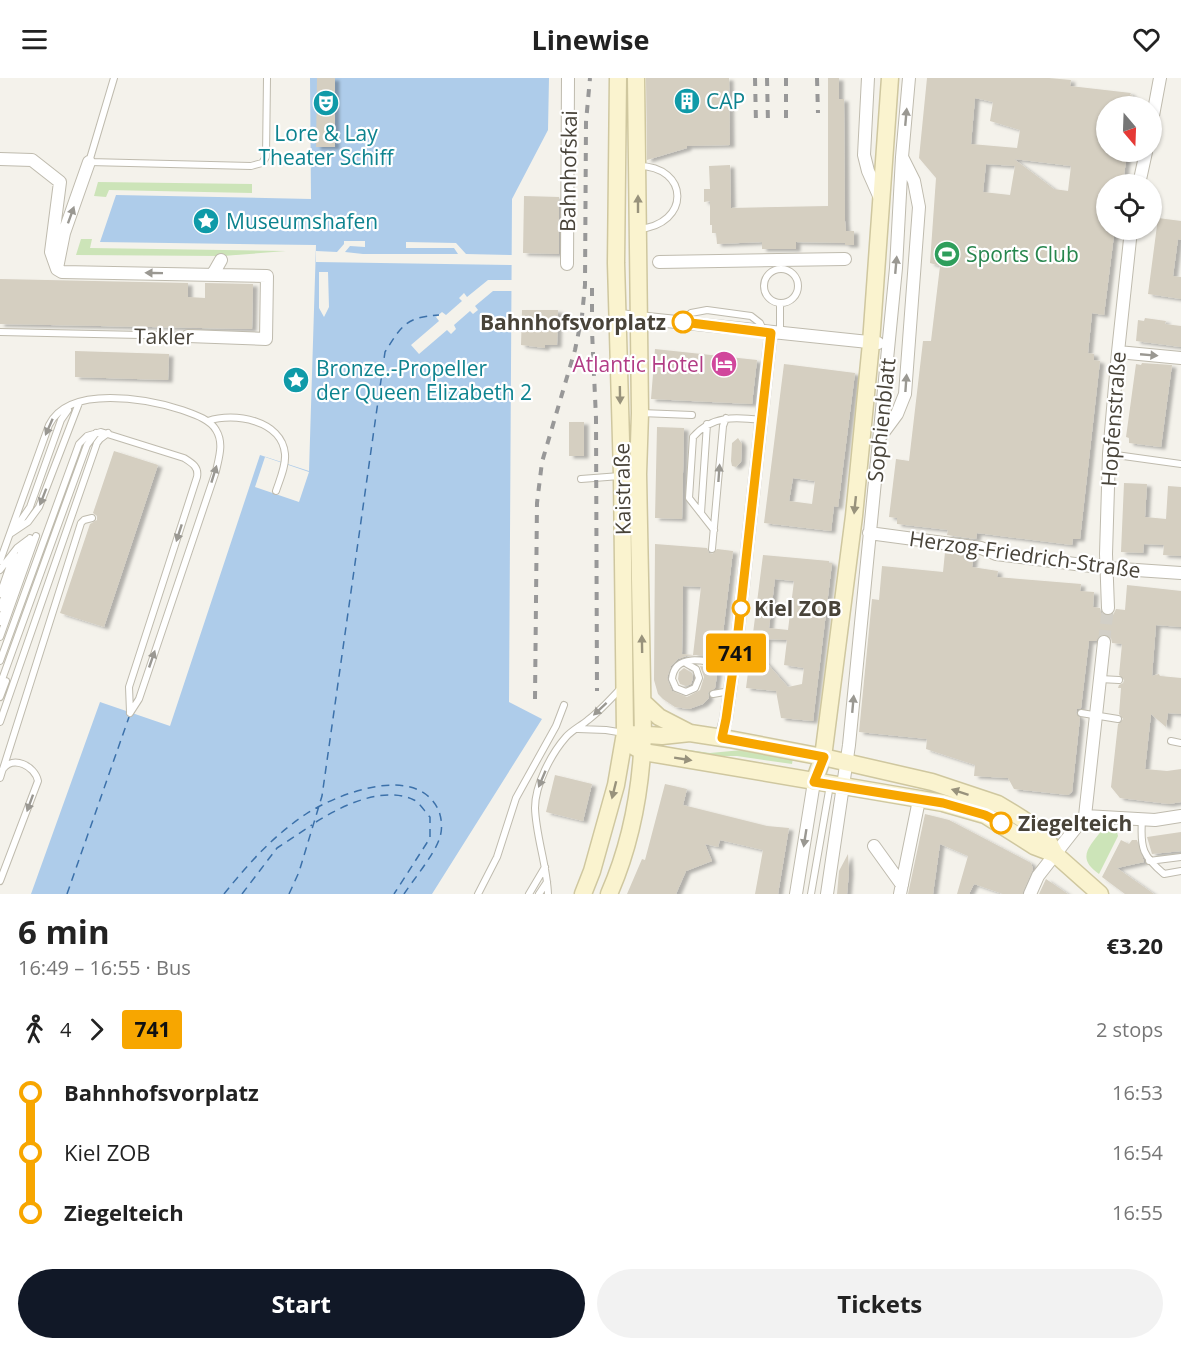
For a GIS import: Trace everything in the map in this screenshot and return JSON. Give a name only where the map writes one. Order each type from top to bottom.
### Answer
[{"type":"main road","name":"Kaistraße","points":[[609,894],[620,869],[628,840],[643,743],[644,703],[616,263],[618,78]]},
{"type":"main road","name":"Kaistraße","points":[[584,894],[616,784],[625,733],[624,684],[630,475],[640,413],[636,78]]},
{"type":"main road","name":"Sophienblatt","points":[[829,784],[824,757],[854,516],[871,342],[890,78]]},
{"type":"main road","points":[[644,703],[659,717],[690,733]]},
{"type":"main road","points":[[625,733],[632,745],[690,733],[824,757],[932,782],[998,804],[1045,835],[1054,854]]},
{"type":"main road","points":[[643,743],[829,784],[943,803],[985,815],[1034,846],[1054,854],[1100,894]]},
{"type":"street","name":"Bahnhofskai","points":[[567,264],[568,78]]},
{"type":"street","points":[[868,78],[864,155],[866,166],[882,202]]},
{"type":"street","name":"Sophienblatt","points":[[829,784],[846,762],[868,533],[880,438],[900,218],[902,157],[909,78]]},
{"type":"street","points":[[1157,96],[1160,78]]},
{"type":"street","points":[[880,438],[897,414],[905,394],[915,267],[918,198],[902,157]]},
{"type":"street","points":[[0,159],[32,160],[60,182],[51,252],[57,269],[62,272],[213,274],[221,260]]},
{"type":"street","points":[[57,269],[64,233],[89,162]]},
{"type":"street","name":"Hopfenstraße","points":[[1108,608],[1109,453],[1130,240]]},
{"type":"street","points":[[659,262],[845,259]]},
{"type":"street","name":"Takler","points":[[188,336],[266,339],[267,276],[213,274]]},
{"type":"street","points":[[619,316],[888,343]]},
{"type":"street","points":[[722,738],[734,668],[772,333]]},
{"type":"street","points":[[1118,352],[1181,358]]},
{"type":"street","name":"Herzog-Friedrich-Straße","points":[[868,533],[981,548],[996,554],[1107,568],[1181,573]]},
{"type":"street","points":[[1030,894],[1038,876],[1085,816],[1104,642]]},
{"type":"street","points":[[796,894],[829,784]]},
{"type":"street","points":[[827,894],[829,784]]},
{"type":"street","points":[[901,890],[919,800]]},
{"type":"street","points":[[1085,816],[1155,820],[1181,816]]},
{"type":"street","points":[[881,852],[901,890]]},
{"type":"lane","points":[[114,78],[89,162],[251,166],[262,163],[266,157],[267,78]]},
{"type":"lane","points":[[638,166],[651,167],[664,172],[674,183],[677,196],[673,211],[666,220],[656,226],[638,229]]},
{"type":"lane","points":[[780,268],[794,275],[798,286],[794,297],[788,302],[780,303],[765,294],[763,286],[767,276],[780,268]]},
{"type":"lane","points":[[772,333],[780,303]]},
{"type":"lane","name":"Takler","points":[[0,332],[188,336]]},
{"type":"lane","points":[[0,561],[9,534],[30,507],[61,420],[70,407],[96,398],[134,398],[170,406],[208,421],[215,428],[221,444],[216,471],[138,699],[130,713],[129,687],[198,473],[194,465],[184,458],[108,433],[96,433],[87,445],[0,637]]},
{"type":"lane","points":[[9,534],[28,522],[39,507],[79,403]]},
{"type":"lane","points":[[640,413],[692,415]]},
{"type":"lane","points":[[208,421],[222,417],[236,417],[270,429],[279,437],[283,445],[285,464],[276,491]]},
{"type":"lane","points":[[712,549],[723,426],[726,418]]},
{"type":"lane","points":[[714,530],[690,498],[693,436],[707,424],[726,418],[761,420]]},
{"type":"lane","points":[[701,514],[707,424]]},
{"type":"lane","points":[[0,622],[100,439],[108,433]]},
{"type":"lane","points":[[1109,453],[1181,464]]},
{"type":"lane","points":[[581,479],[630,475]]},
{"type":"lane","points":[[0,778],[81,523],[92,518]]},
{"type":"lane","points":[[0,570],[17,548],[48,533]]},
{"type":"lane","points":[[0,608],[48,533]]},
{"type":"lane","points":[[0,649],[48,533]]},
{"type":"lane","points":[[0,661],[48,533]]},
{"type":"lane","points":[[0,673],[48,533]]},
{"type":"lane","points":[[0,685],[48,533]]},
{"type":"lane","points":[[0,697],[48,533]]},
{"type":"lane","points":[[0,710],[48,533]]},
{"type":"lane","points":[[0,722],[48,533]]},
{"type":"lane","points":[[0,594],[17,548]]},
{"type":"lane","points":[[687,664],[696,669],[699,678],[695,688],[686,692],[676,688],[672,679],[675,670],[682,663],[689,660],[701,661],[734,668]]},
{"type":"lane","points":[[1100,679],[1119,680]]},
{"type":"lane","points":[[547,893],[536,817],[538,787],[543,774],[563,741],[597,712],[624,684]]},
{"type":"lane","points":[[712,694],[731,691]]},
{"type":"lane","points":[[478,894],[497,857],[516,798],[556,726],[564,705]]},
{"type":"lane","points":[[1081,713],[1118,719]]},
{"type":"lane","points":[[574,731],[585,728],[625,733]]},
{"type":"lane","points":[[1170,741],[1181,743]]},
{"type":"lane","points":[[0,881],[38,781],[32,768],[19,763],[8,764],[3,769]]},
{"type":"lane","points":[[811,894],[829,784]]},
{"type":"lane","points":[[1143,819],[1142,838],[1145,857],[1164,874],[1181,871]]},
{"type":"lane","points":[[1149,861],[1181,856]]},
{"type":"lane","points":[[529,894],[545,867]]},
{"type":"lane","points":[[539,894],[547,881]]},
{"type":"green space","points":[[98,182],[252,184],[252,193],[109,190],[106,197],[94,196]]},
{"type":"green space","points":[[81,239],[92,239],[90,248],[286,251],[223,256],[76,255]]},
{"type":"green space","points":[[667,747],[710,753],[753,749],[793,758],[792,764],[737,756],[712,756],[666,750]]},
{"type":"green space","points":[[1109,828],[1117,832],[1118,836],[1099,874],[1088,863],[1087,852],[1102,830]]},
{"type":"water","points":[[310,78],[549,78],[548,130],[512,199],[509,702],[542,719],[432,894],[31,894],[100,702],[170,726],[260,455],[309,471],[316,245],[100,242],[116,195],[311,199]]},
{"type":"pier","points":[[344,241],[365,241],[365,247],[350,246],[345,252],[363,254],[458,254],[454,248],[406,248],[406,242],[456,243],[466,254],[512,255],[512,265],[316,262],[316,251],[337,252]]},
{"type":"pier","points":[[319,272],[328,272],[329,307],[324,317],[319,308]]},
{"type":"pier","points":[[488,280],[512,280],[512,291],[493,291],[475,306],[478,310],[473,314],[470,311],[454,325],[456,329],[451,334],[447,330],[419,354],[411,345],[439,321],[436,317],[442,312],[446,315],[462,301],[459,298],[464,293],[467,297]]},
{"type":"pier","points":[[265,457],[309,472],[299,502],[255,487]]},
{"type":"building","name":"Lore & Lay Theater Schiff","points":[[317,78],[335,78],[335,147],[316,147]]},
{"type":"building","name":"CAP","points":[[646,78],[729,78],[730,145],[687,146],[687,148],[647,160]]},
{"type":"building","points":[[828,78],[839,78],[839,99],[844,99],[845,221],[846,231],[854,231],[854,245],[796,242],[796,249],[762,249],[762,242],[717,244],[716,233],[712,233],[712,225],[710,225],[710,201],[704,202],[704,189],[710,189],[709,166],[730,165],[731,208],[828,206]]},
{"type":"building","points":[[927,78],[1049,78],[1071,80],[1070,86],[1131,93],[1130,95],[1133,96],[1096,96],[1096,162],[1126,162],[1124,174],[1096,174],[1096,240],[1113,240],[1104,315],[1092,313],[1088,353],[1094,354],[1094,360],[1100,361],[1080,539],[1073,539],[1072,545],[977,533],[976,539],[947,535],[948,530],[897,524],[897,518],[889,517],[896,459],[909,461],[923,341],[931,341],[940,266],[930,263],[936,178],[919,158]],"holes":[[[975,98],[993,102],[990,121],[1020,130],[1017,148],[971,144]],[[1014,159],[1071,166],[1068,191],[1054,189]],[[986,164],[1015,166],[1010,195],[983,192]]]},
{"type":"building","points":[[524,196],[559,197],[559,254],[523,253]]},
{"type":"building","points":[[1162,219],[1181,221],[1181,240],[1178,239],[1173,276],[1181,277],[1181,299],[1148,294],[1155,240],[1162,240]]},
{"type":"building","points":[[0,279],[188,283],[188,297],[205,298],[205,283],[253,284],[252,329],[0,324]]},
{"type":"building","points":[[522,310],[558,310],[557,345],[545,345],[545,348],[521,345]]},
{"type":"building","points":[[1145,318],[1181,326],[1181,347],[1136,341],[1138,320],[1144,321]]},
{"type":"building","points":[[655,349],[757,360],[752,404],[651,399]]},
{"type":"building","points":[[75,351],[169,354],[168,380],[75,377]]},
{"type":"building","points":[[1142,363],[1172,365],[1161,447],[1129,443],[1129,438],[1126,437],[1136,364],[1141,365]]},
{"type":"building","points":[[784,364],[855,373],[838,507],[834,506],[831,531],[764,523]],"holes":[[[793,478],[815,481],[812,504],[789,501]]]},
{"type":"building","points":[[569,422],[584,422],[584,456],[569,456]]},
{"type":"building","points":[[657,427],[684,428],[682,519],[655,518]]},
{"type":"building","points":[[738,438],[742,444],[741,462],[736,467],[732,466],[731,461],[732,443]]},
{"type":"building","points":[[114,451],[158,465],[104,627],[60,613],[90,524],[97,520],[97,516],[93,513]]},
{"type":"building","points":[[1124,483],[1147,484],[1145,517],[1166,519],[1168,486],[1181,487],[1181,556],[1163,555],[1164,545],[1144,544],[1143,553],[1121,552]]},
{"type":"building","points":[[655,544],[707,548],[712,554],[717,549],[733,551],[720,658],[697,655],[678,659],[671,666],[667,678],[672,691],[687,697],[700,690],[704,677],[700,666],[718,669],[715,688],[708,693],[709,698],[703,704],[689,709],[675,707],[658,694],[654,680]],"holes":[[[683,586],[701,587],[693,655],[682,654]]]},
{"type":"building","points":[[945,552],[974,555],[972,567],[998,571],[997,577],[1081,584],[1080,591],[1094,592],[1093,607],[1100,608],[1101,613],[1108,616],[1113,615],[1116,609],[1125,610],[1127,585],[1181,591],[1181,627],[1156,625],[1152,676],[1159,674],[1181,678],[1181,714],[1168,713],[1166,727],[1151,714],[1145,769],[1167,771],[1181,769],[1181,802],[1169,804],[1120,798],[1111,787],[1118,724],[1123,719],[1119,714],[1121,688],[1118,688],[1124,680],[1119,675],[1122,644],[1112,643],[1111,638],[1105,634],[1100,635],[1096,641],[1089,641],[1081,708],[1077,709],[1076,713],[1080,718],[1072,792],[1068,795],[1014,789],[1008,778],[974,776],[975,765],[926,749],[927,739],[859,732],[872,599],[879,600],[882,566],[943,572]]},
{"type":"building","points":[[763,555],[832,563],[813,721],[781,718],[776,691],[746,688]],"holes":[[[775,579],[794,581],[788,630],[769,628]],[[767,639],[787,640],[784,665],[804,668],[802,684],[788,687],[765,661]]]},
{"type":"building","points":[[684,668],[692,673],[693,678],[691,684],[686,686],[680,684],[678,679],[679,672]]},
{"type":"building","points":[[555,775],[592,784],[583,821],[546,812]]},
{"type":"building","points":[[665,784],[687,789],[683,805],[767,826],[789,828],[778,894],[755,894],[763,850],[720,840],[718,847],[705,844],[712,861],[686,871],[676,894],[627,894],[642,859],[645,860]]},
{"type":"building","points":[[925,814],[949,820],[1031,863],[1033,869],[1022,894],[1003,894],[974,884],[969,894],[957,894],[968,856],[940,844],[933,894],[908,894]]},
{"type":"building","points":[[1181,832],[1181,851],[1152,854],[1147,837]]},
{"type":"building","points":[[1121,840],[1129,844],[1132,840],[1137,840],[1144,862],[1117,868],[1154,894],[1125,894],[1102,877]]},
{"type":"building","points":[[848,854],[847,894],[837,894],[839,871]]},
{"type":"building","points":[[1046,879],[1068,894],[1039,894]]},
{"type":"ferry route","points":[[289,894],[299,872],[322,796],[385,352],[406,324],[419,318],[439,315]]},
{"type":"ferry route","points":[[67,894],[129,717]]},
{"type":"ferry route","points":[[224,894],[262,851],[306,814],[336,798],[375,787],[394,785],[412,788],[427,795],[438,809],[442,824],[436,846],[404,894]]},
{"type":"ferry route","points":[[316,822],[350,804],[376,796],[402,796],[418,803],[430,817],[430,838],[394,894]]},
{"type":"ferry route","points":[[242,894],[277,848],[312,825]]},
{"type":"tunnel","points":[[1104,642],[1108,608]]},
{"type":"railway","points":[[535,699],[537,503],[542,462],[575,350],[582,316],[585,285],[586,122],[590,78]]},
{"type":"railway","points":[[755,78],[756,123]]},
{"type":"railway","points":[[767,78],[768,123]]},
{"type":"railway","points":[[786,78],[786,122]]},
{"type":"railway","points":[[817,78],[818,113]]},
{"type":"railway","points":[[592,288],[596,418],[597,691]]},
{"type":"bus line","name":"741","points":[[683,322],[771,333],[750,538],[722,738],[824,757],[814,782],[943,803],[985,815],[1001,823]]},
{"type":"place","name":"CAP","points":[[687,101]]},
{"type":"place","name":"Lore & Lay Theater Schiff","points":[[326,103]]},
{"type":"place","name":"Museumshafen","points":[[206,221]]},
{"type":"place","name":"Sports Club","points":[[947,254]]},
{"type":"place","name":"Bahnhofsvorplatz","points":[[683,322]]},
{"type":"place","name":"Atlantic Hotel","points":[[724,364]]},
{"type":"place","name":"Bronze.-Propeller der Queen Elizabeth 2","points":[[296,380]]},
{"type":"place","name":"Kiel ZOB","points":[[741,608]]},
{"type":"place","name":"Ziegelteich","points":[[1001,823]]}]
